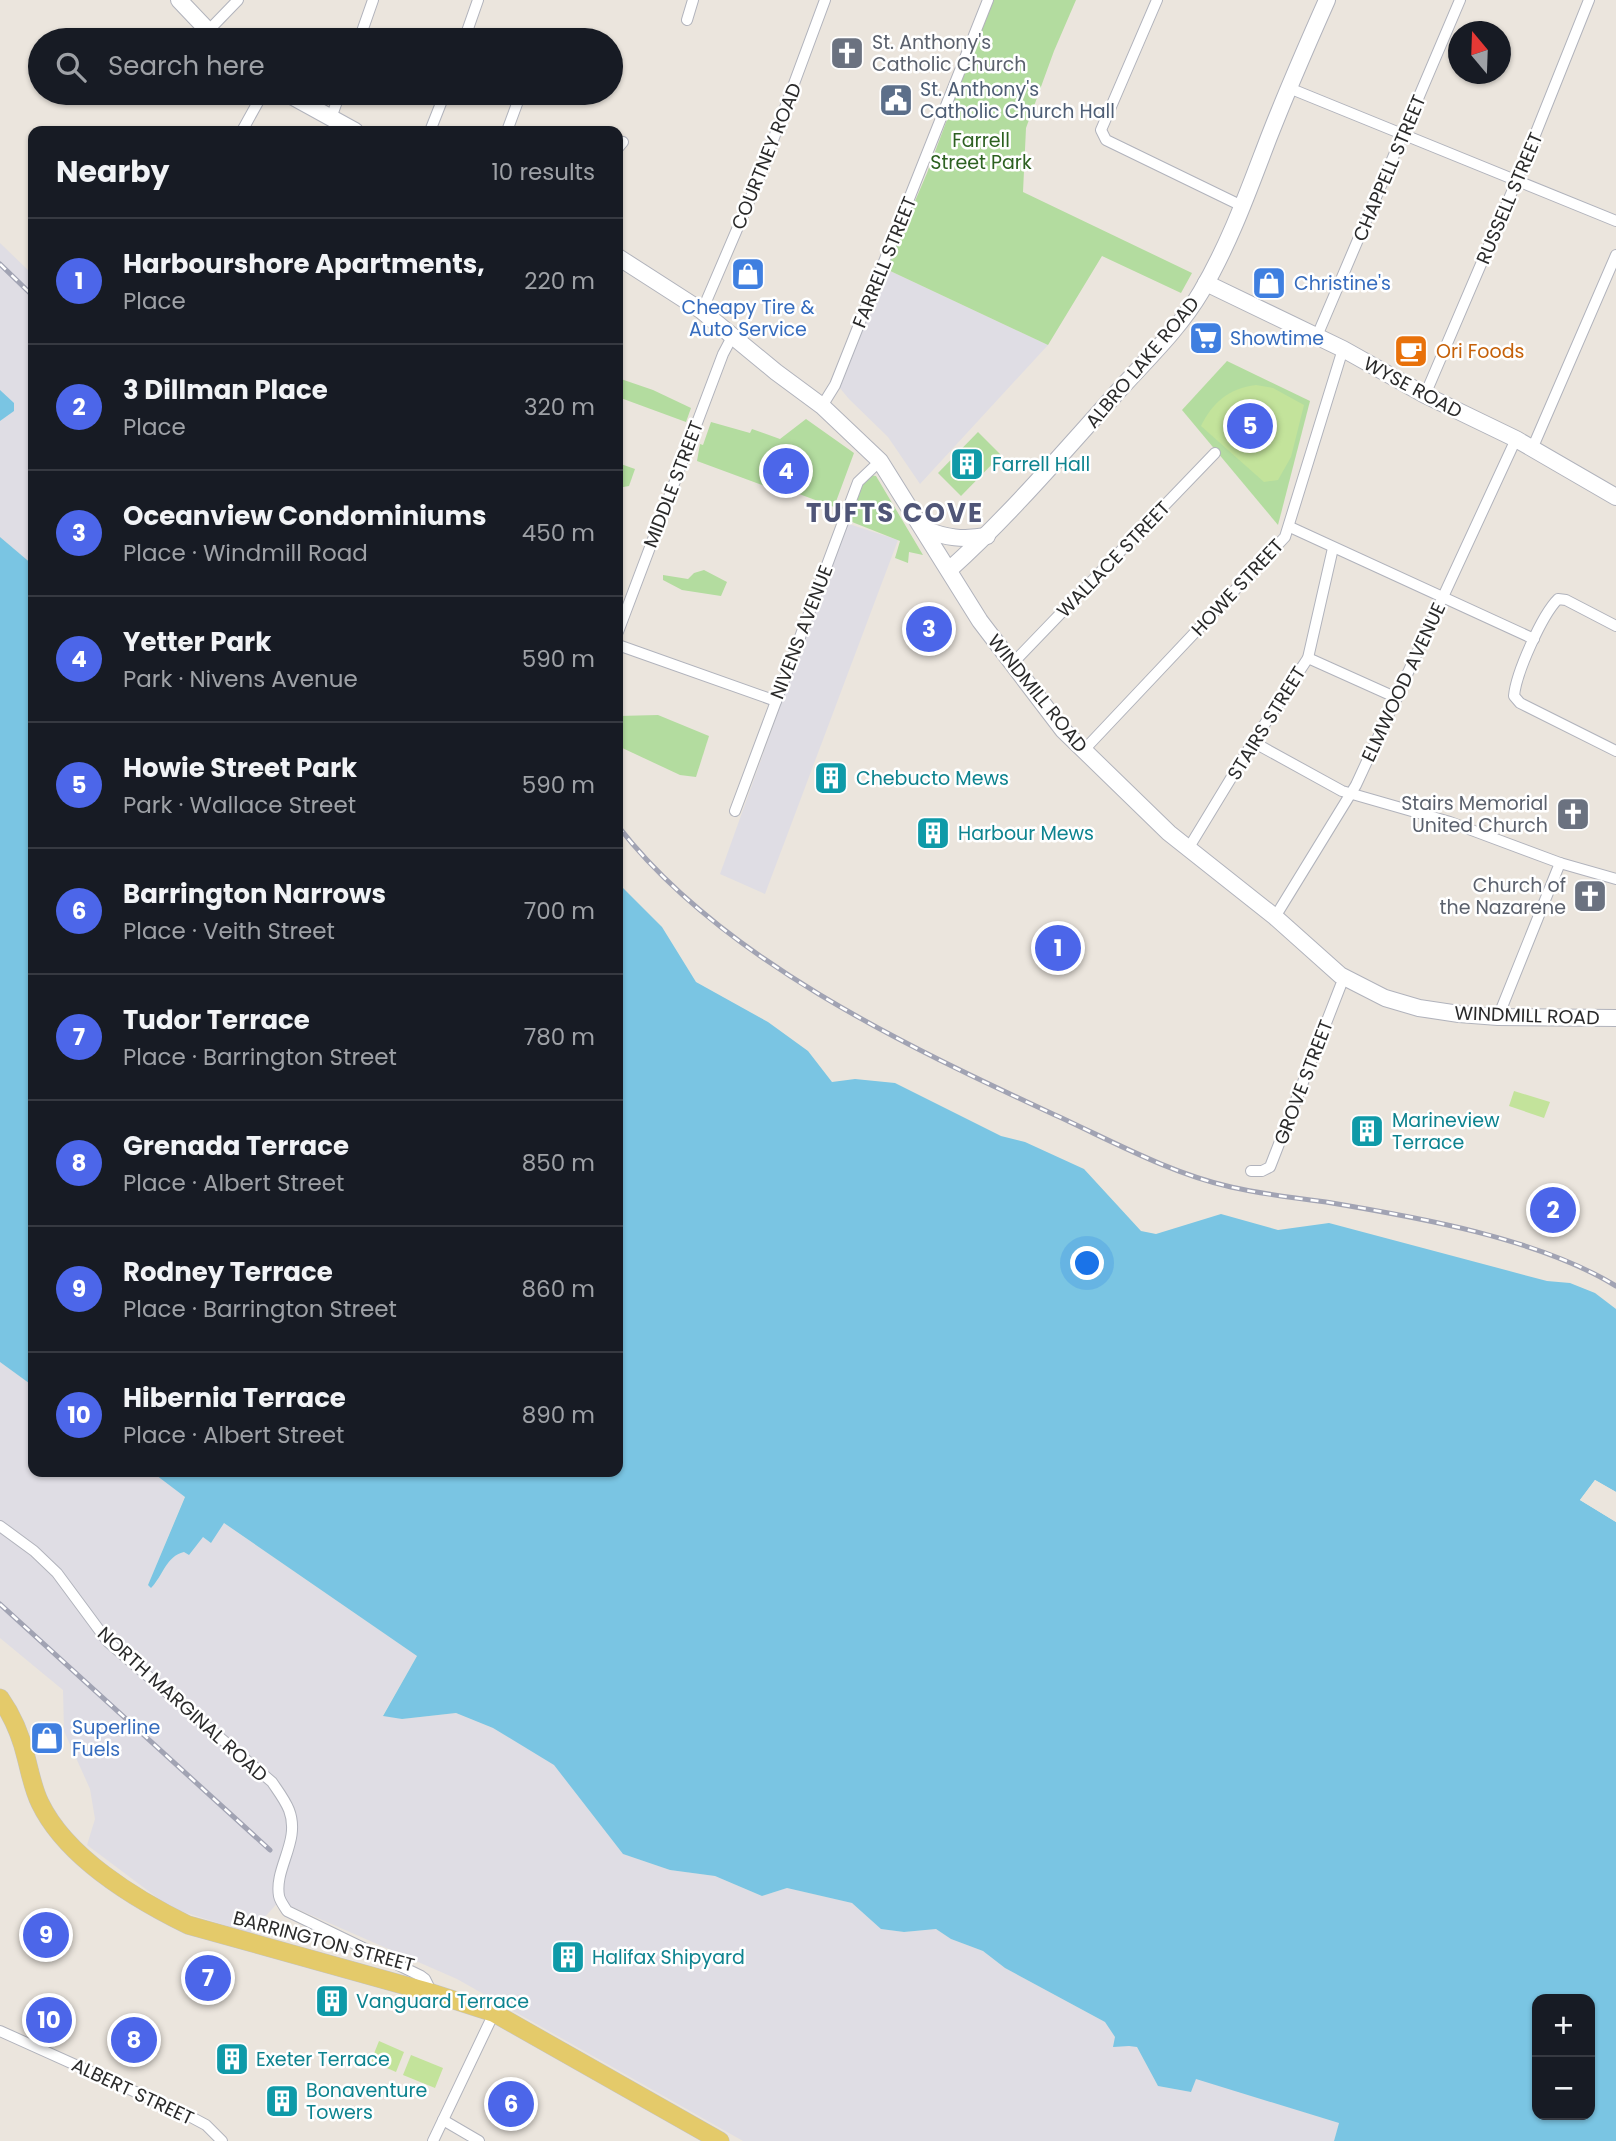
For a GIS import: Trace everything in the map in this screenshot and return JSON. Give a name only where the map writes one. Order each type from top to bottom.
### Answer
[{"type":"main road","points":[[179,0],[205,28]]},
{"type":"main road","name":"ALBRO LAKE ROAD","points":[[949,570],[987,536],[1172,332],[1206,283],[1242,206],[1327,0]]},
{"type":"main road","points":[[308,105],[346,126]]},
{"type":"main road","name":"WINDMILL ROAD","points":[[623,262],[702,311],[822,406],[880,461],[980,621],[1011,665],[1083,751],[1188,849],[1275,917],[1304,946],[1344,977],[1385,998],[1419,1008],[1498,1017],[1616,1018]]},
{"type":"main road","name":"WYSE ROAD","points":[[1206,283],[1343,349],[1425,395],[1516,439],[1616,497]]},
{"type":"main road","points":[[924,529],[943,537],[968,540],[987,536]]},
{"type":"main road","name":"BARRINGTON STREET","points":[[0,1698],[18,1732],[40,1803],[62,1838],[120,1886],[163,1913],[188,1926],[432,1993],[494,2013],[720,2141]]},
{"type":"main road","points":[[0,1721],[18,1732]]},
{"type":"street","points":[[219,28],[238,0]]},
{"type":"street","points":[[363,28],[373,0]]},
{"type":"street","points":[[468,28],[478,0]]},
{"type":"street","points":[[687,20],[693,0]]},
{"type":"street","name":"COURTNEY ROAD","points":[[702,311],[759,178],[825,0]]},
{"type":"street","name":"FARRELL STREET","points":[[822,406],[835,385],[988,0]]},
{"type":"street","points":[[1157,0],[1101,130],[1102,135],[1106,140],[1242,206]]},
{"type":"street","name":"CHAPPELL STREET","points":[[1317,336],[1460,0]]},
{"type":"street","name":"RUSSELL STREET","points":[[1425,395],[1517,180],[1589,0]]},
{"type":"street","points":[[1289,88],[1616,221]]},
{"type":"street","points":[[245,126],[256,105]]},
{"type":"street","points":[[331,118],[336,105]]},
{"type":"street","points":[[432,126],[440,105]]},
{"type":"street","points":[[509,126],[517,105]]},
{"type":"street","points":[[1532,449],[1616,255]]},
{"type":"street","name":"MIDDLE STREET","points":[[623,619],[723,354],[733,337]]},
{"type":"street","name":"HOWE STREET","points":[[1083,751],[1285,537],[1343,349]]},
{"type":"street","name":"ELMWOOD AVENUE","points":[[1275,917],[1351,794],[1516,439]]},
{"type":"street","name":"WALLACE STREET","points":[[1011,665],[1215,453]]},
{"type":"street","name":"NIVENS AVENUE","points":[[735,811],[858,482],[880,461]]},
{"type":"street","points":[[1290,527],[1534,639]]},
{"type":"street","name":"STAIRS STREET","points":[[1188,849],[1308,658],[1333,548]]},
{"type":"street","points":[[1616,626],[1566,600],[1558,599],[1534,639],[1515,686],[1514,696],[1520,704],[1616,751]]},
{"type":"street","points":[[623,647],[776,701]]},
{"type":"street","points":[[1308,658],[1397,698]]},
{"type":"street","points":[[1253,742],[1351,794],[1450,822],[1560,863],[1616,879]]},
{"type":"street","points":[[1498,1017],[1560,863]]},
{"type":"street","name":"GROVE STREET","points":[[1251,1171],[1262,1171],[1270,1167],[1344,977]]},
{"type":"street","name":"NORTH MARGINAL ROAD","points":[[0,1526],[34,1551],[57,1573],[108,1642],[276,1788],[289,1810],[292,1825],[291,1845],[279,1884],[279,1898],[287,1911],[421,1976],[432,1993]]},
{"type":"street","points":[[433,2141],[494,2013]]},
{"type":"street","name":"ALBERT STREET","points":[[0,2031],[191,2117],[206,2125],[222,2141]]},
{"type":"street","points":[[443,2120],[479,2141]]},
{"type":"shaded area","points":[[0,243],[28,270],[28,561],[0,537]]},
{"type":"shaded area","points":[[886,269],[1048,345],[920,484],[888,437],[839,387]]},
{"type":"shaded area","points":[[846,523],[898,540],[765,894],[720,874]]},
{"type":"shaded area","points":[[0,1362],[28,1382],[28,1477],[159,1477],[185,1496],[148,1585],[155,1584],[176,1554],[184,1552],[224,1523],[417,1656],[383,1715],[402,1719],[456,1713],[493,1728],[554,1764],[623,1854],[670,1870],[715,1876],[762,1896],[787,1888],[852,1903],[882,1929],[904,1932],[936,1929],[951,1939],[983,1951],[1005,1968],[1105,2022],[1115,2037],[1137,2047],[1158,2086],[1191,2092],[1196,2078],[1339,2123],[1334,2141],[743,2141],[457,1979],[288,1905],[284,1896],[250,1933],[171,1908],[87,1845],[95,1819],[90,1789],[64,1731],[63,1690],[0,1638]]},
{"type":"green space","name":"Farrell Street Park","points":[[992,0],[1076,0],[1026,128],[1023,192],[1192,273],[1181,293],[1102,256],[1048,345],[886,269],[927,173]]},
{"type":"green space","points":[[1227,361],[1310,401],[1278,525],[1182,410]]},
{"type":"green space","points":[[623,380],[691,408],[686,422],[623,399]]},
{"type":"green space","points":[[1256,385],[1273,388],[1304,405],[1291,457],[1278,480],[1264,482],[1201,426],[1210,410],[1222,398],[1238,389]]},
{"type":"green space","points":[[806,419],[854,453],[834,507],[767,482],[765,486],[697,461],[700,444],[703,445],[711,422],[750,433],[752,429],[780,439]]},
{"type":"green space","points":[[978,432],[1001,455],[961,496],[938,473]]},
{"type":"green space","points":[[623,465],[635,469],[629,486],[623,487]]},
{"type":"green space","points":[[870,475],[876,476],[923,555],[909,552],[908,563],[895,558],[900,541],[847,520],[860,485]]},
{"type":"green space","points":[[704,570],[727,582],[721,596],[682,590],[663,580],[663,575],[688,579],[694,573]]},
{"type":"green space","points":[[658,715],[709,736],[696,777],[680,775],[623,748],[623,716]]},
{"type":"green space","points":[[1514,1091],[1550,1102],[1544,1118],[1509,1106]]},
{"type":"green space","points":[[379,2041],[404,2052],[396,2072],[371,2061]]},
{"type":"green space","points":[[411,2055],[443,2068],[435,2088],[403,2075]]},
{"type":"water","points":[[0,390],[14,403],[14,411],[0,421]]},
{"type":"water","points":[[0,537],[28,561],[28,1382],[0,1362]]},
{"type":"water","points":[[623,888],[662,927],[696,982],[768,1022],[808,1051],[832,1082],[855,1079],[895,1083],[1001,1136],[1025,1142],[1084,1169],[1141,1231],[1156,1234],[1221,1214],[1278,1230],[1329,1223],[1547,1281],[1570,1283],[1595,1293],[1616,1309],[1616,1492],[1595,1480],[1580,1500],[1616,1522],[1616,2141],[1334,2141],[1339,2123],[1196,2079],[1191,2092],[1158,2086],[1137,2047],[1113,2047],[1115,2037],[1105,2022],[1005,1968],[983,1951],[951,1939],[936,1929],[904,1932],[881,1929],[852,1903],[787,1888],[762,1896],[715,1876],[670,1870],[623,1854],[554,1765],[493,1728],[456,1713],[402,1719],[383,1716],[417,1656],[224,1523],[211,1543],[203,1537],[189,1555],[184,1552],[178,1554],[151,1588],[148,1585],[185,1497],[159,1477],[623,1477]]},
{"type":"pier","points":[[1595,1480],[1616,1492],[1616,1496],[1596,1484],[1585,1499],[1616,1518],[1616,1522],[1580,1500]]},
{"type":"railway","points":[[0,264],[28,291]]},
{"type":"railway","points":[[623,832],[660,873],[708,917],[819,994],[938,1059],[1119,1146],[1185,1174],[1231,1187],[1398,1215],[1514,1242],[1585,1269],[1616,1286]]},
{"type":"railway","points":[[0,1604],[270,1850]]},
{"type":"place","name":"St. Anthony's Catholic Church","points":[[847,53]]},
{"type":"place","name":"St. Anthony's Catholic Church Hall","points":[[896,100]]},
{"type":"place","name":"Cheapy Tire & Auto Service","points":[[748,274]]},
{"type":"place","name":"Christine's","points":[[1269,283]]},
{"type":"place","name":"Showtime","points":[[1206,338]]},
{"type":"place","name":"Ori Foods","points":[[1411,351]]},
{"type":"place","name":"Howie Street Park","points":[[1250,426]]},
{"type":"place","name":"Farrell Hall","points":[[967,464]]},
{"type":"place","name":"Yetter Park","points":[[786,471]]},
{"type":"place","name":"Oceanview Condominiums","points":[[929,629]]},
{"type":"place","name":"Chebucto Mews","points":[[831,778]]},
{"type":"place","name":"Stairs Memorial United Church","points":[[1573,814]]},
{"type":"place","name":"Harbour Mews","points":[[933,833]]},
{"type":"place","name":"Church of the Nazarene","points":[[1590,896]]},
{"type":"place","name":"Harbourshore Apartments,","points":[[1058,948]]},
{"type":"place","name":"Marineview Terrace","points":[[1367,1131]]},
{"type":"place","name":"3 Dillman Place","points":[[1553,1210]]},
{"type":"place","name":"Superline Fuels","points":[[47,1738]]},
{"type":"place","name":"Rodney Terrace","points":[[46,1935]]},
{"type":"place","name":"Halifax Shipyard","points":[[568,1957]]},
{"type":"place","name":"Tudor Terrace","points":[[208,1978]]},
{"type":"place","name":"Vanguard Terrace","points":[[332,2001]]},
{"type":"place","name":"Hibernia Terrace","points":[[49,2020]]},
{"type":"place","name":"Grenada Terrace","points":[[134,2040]]},
{"type":"place","name":"Exeter Terrace","points":[[232,2059]]},
{"type":"place","name":"Bonaventure Towers","points":[[282,2101]]},
{"type":"place","name":"Barrington Narrows","points":[[511,2104]]},
{"type":"district","name":"TUFTS COVE","points":[[895,513]]}]
